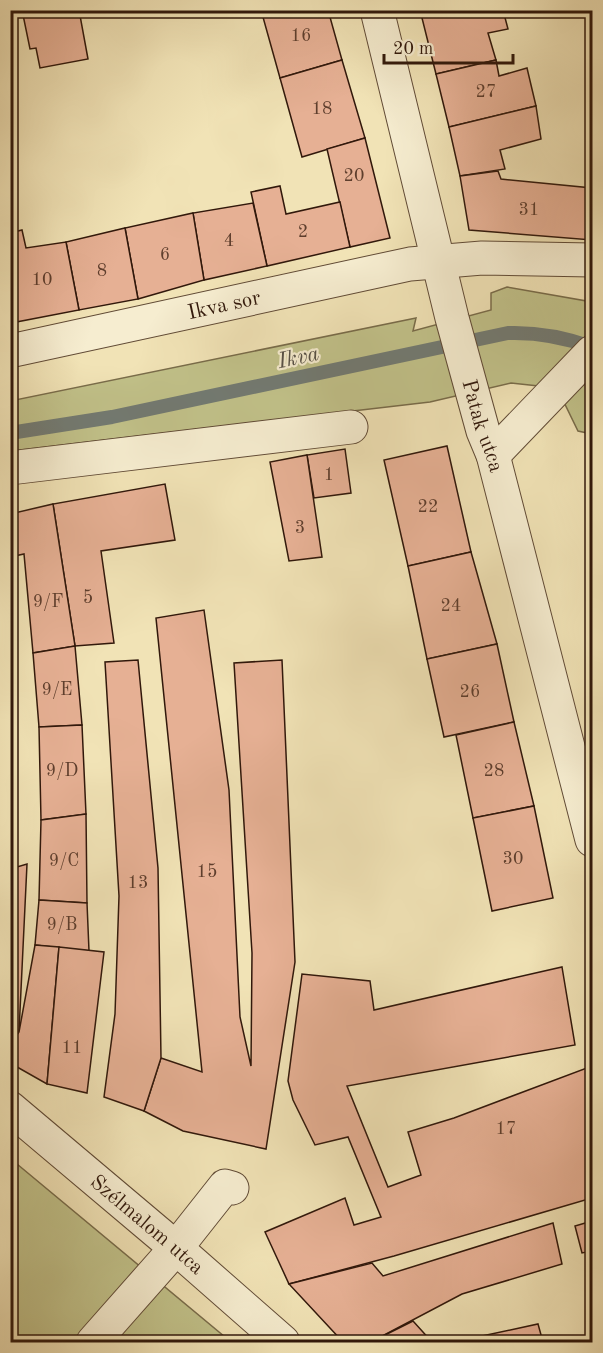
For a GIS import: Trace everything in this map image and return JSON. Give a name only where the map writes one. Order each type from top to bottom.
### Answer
[{"type":"street","name":"Patak utca","points":[[377,10],[452,318],[473,396],[493,455],[592,840]]},
{"type":"street","name":"Ikva sor","points":[[10,351],[410,264],[482,258],[592,260]]},
{"type":"street","points":[[493,455],[583,362]]},
{"type":"street","points":[[10,468],[351,427]]},
{"type":"street","name":"Szélmalom utca","points":[[10,1108],[283,1342]]},
{"type":"street","points":[[93,1342],[176,1248],[225,1186],[232,1188]]},
{"type":"green space","points":[[507,287],[592,302],[592,434],[578,431],[557,388],[511,383],[430,402],[11,451],[10,401],[416,318],[413,331],[491,310],[491,293]]},
{"type":"green space","points":[[11,1159],[231,1342],[11,1342]]},
{"type":"building","points":[[22,10],[79,10],[88,59],[40,68],[36,48],[30,49]]},
{"type":"building","points":[[261,10],[328,10],[342,60],[280,78]]},
{"type":"building","points":[[420,10],[503,10],[508,29],[488,33],[496,60],[436,74]]},
{"type":"building","points":[[342,60],[365,138],[302,157],[280,78]]},
{"type":"building","points":[[496,60],[499,76],[527,68],[536,106],[449,127],[436,74]]},
{"type":"building","points":[[536,106],[541,139],[500,150],[505,169],[460,176],[449,127]]},
{"type":"building","points":[[365,138],[390,238],[350,247],[327,149]]},
{"type":"building","points":[[498,171],[501,179],[592,188],[592,240],[469,230],[460,176]]},
{"type":"building","points":[[280,186],[286,214],[340,202],[350,247],[267,266],[251,192]]},
{"type":"building","points":[[253,203],[267,266],[204,280],[193,213]]},
{"type":"building","points":[[193,213],[204,280],[138,299],[125,228]]},
{"type":"building","points":[[125,228],[138,299],[79,310],[66,242]]},
{"type":"building","points":[[22,230],[26,248],[66,242],[79,310],[11,323],[10,233]]},
{"type":"building","points":[[447,446],[471,552],[408,566],[384,460]]},
{"type":"building","points":[[345,449],[351,493],[314,498],[307,455]]},
{"type":"building","points":[[307,455],[322,557],[289,561],[270,462]]},
{"type":"building","points":[[165,484],[175,540],[101,551],[114,643],[75,646],[53,504]]},
{"type":"building","points":[[53,504],[75,646],[33,653],[24,554],[10,557],[10,514]]},
{"type":"building","points":[[471,552],[497,644],[427,659],[408,566]]},
{"type":"building","points":[[204,610],[229,790],[240,1017],[251,1066],[252,953],[234,663],[282,660],[295,962],[266,1149],[183,1131],[144,1111],[161,1058],[202,1072],[156,618]]},
{"type":"building","points":[[497,644],[514,722],[444,737],[427,659]]},
{"type":"building","points":[[75,646],[82,725],[39,727],[33,653]]},
{"type":"building","points":[[138,660],[158,868],[161,1058],[144,1111],[104,1097],[115,1014],[119,896],[105,662]]},
{"type":"building","points":[[514,722],[534,806],[473,818],[456,735]]},
{"type":"building","points":[[82,725],[86,814],[41,820],[39,727]]},
{"type":"building","points":[[534,806],[553,898],[492,911],[473,818]]},
{"type":"building","points":[[86,814],[87,903],[39,900],[41,820]]},
{"type":"building","points":[[27,864],[19,1032],[10,1045],[10,869]]},
{"type":"building","points":[[39,900],[87,903],[89,951],[35,945]]},
{"type":"building","points":[[35,945],[59,947],[47,1084],[10,1063],[10,1045],[19,1032]]},
{"type":"building","points":[[59,947],[104,952],[87,1093],[47,1084]]},
{"type":"building","points":[[562,967],[575,1045],[347,1086],[388,1187],[421,1175],[408,1132],[454,1118],[592,1066],[592,1198],[289,1284],[265,1232],[345,1198],[354,1225],[381,1217],[348,1137],[315,1145],[293,1100],[288,1081],[302,974],[370,981],[374,1010]]},
{"type":"building","points":[[592,1221],[592,1251],[582,1253],[575,1226]]},
{"type":"building","points":[[553,1223],[562,1264],[462,1294],[371,1342],[343,1342],[289,1284],[372,1263],[383,1276]]},
{"type":"building","points":[[413,1321],[432,1342],[371,1342]]},
{"type":"building","points":[[538,1324],[543,1342],[454,1342]]},
{"type":"waterway","name":"Ikva","points":[[10,433],[112,417],[508,333],[551,336],[592,347]]}]
